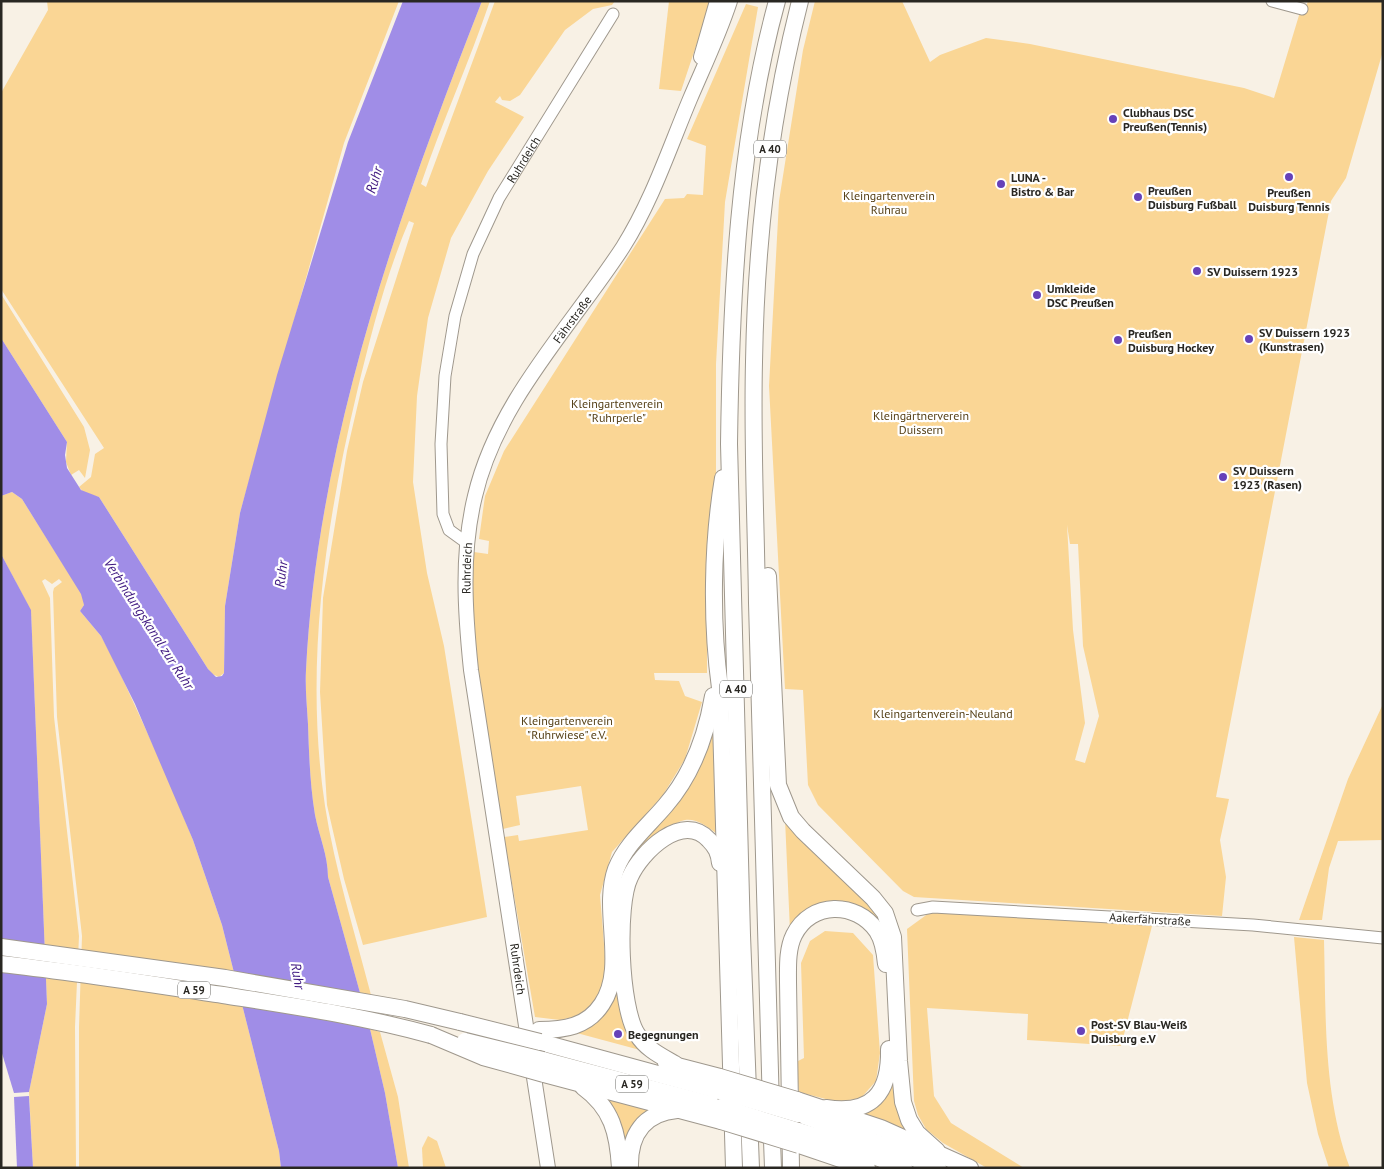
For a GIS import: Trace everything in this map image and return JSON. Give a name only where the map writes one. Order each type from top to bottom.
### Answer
[{"type":"highway","name":"A 40","points":[[751,1168],[742,935],[729,444],[734,273],[746,170],[760,78],[777,1]]},
{"type":"highway","name":"A 40","points":[[774,1168],[763,878],[754,370],[760,243],[774,125],[800,1]]},
{"type":"highway","points":[[729,444],[721,491],[716,569],[717,662],[720,688],[725,913],[734,1168]]},
{"type":"highway","points":[[756,550],[767,567],[778,785],[791,817],[873,898],[885,913],[893,937],[899,1061],[903,1102],[909,1120],[937,1160]]},
{"type":"highway","points":[[540,1036],[581,1024],[597,1011],[604,1002],[611,983],[613,964],[612,905],[616,871],[624,852],[666,805],[692,767],[706,732],[717,662]]},
{"type":"highway","points":[[721,1099],[675,1064],[645,1045],[630,1023],[624,985],[623,896],[636,868],[668,835],[681,829],[695,830],[705,834],[719,854],[725,913]]},
{"type":"highway","points":[[763,878],[771,970],[788,1084]]},
{"type":"highway","points":[[791,1168],[788,1084],[788,959],[794,936],[805,920],[821,910],[836,908],[853,911],[867,920],[878,932],[884,950],[889,1062],[886,1080],[879,1094],[869,1104],[855,1110],[798,1107]]},
{"type":"highway","name":"A 59","points":[[1,947],[225,978],[405,1009],[460,1022],[540,1036],[582,1053],[721,1099],[799,1138],[846,1145],[904,1168]]},
{"type":"highway","name":"A 59","points":[[1,964],[131,981],[309,1008],[385,1022],[431,1035],[483,1056],[721,1099],[798,1107],[850,1132],[937,1160]]},
{"type":"highway","points":[[582,1053],[675,1064]]},
{"type":"highway","points":[[544,1067],[577,1082],[682,1110]]},
{"type":"highway","points":[[577,1082],[592,1093],[608,1112],[616,1130],[620,1168]]},
{"type":"highway","points":[[630,1168],[630,1148],[638,1130],[644,1123],[666,1111],[682,1110],[721,1099]]},
{"type":"highway","points":[[826,1108],[937,1160],[970,1168]]},
{"type":"highway","points":[[799,1138],[867,1168]]},
{"type":"highway","points":[[840,1157],[858,1168]]},
{"type":"main road","points":[[690,99],[718,1]]},
{"type":"main road","points":[[690,99],[720,32],[730,1]]},
{"type":"main road","name":"Fährstraße","points":[[467,543],[475,496],[493,444],[532,375],[623,246],[653,191],[690,99]]},
{"type":"main road","name":"Ruhrdeich","points":[[467,543],[465,588],[471,670],[548,1168]]},
{"type":"street","points":[[1272,1],[1302,9]]},
{"type":"street","name":"Ruhrdeich","points":[[467,543],[449,530],[443,514],[442,444],[445,386],[455,316],[473,254],[499,198],[613,14]]},
{"type":"street","name":"Aakerfährstraße","points":[[917,910],[933,907],[1253,925],[1383,938]]},
{"type":"green space","points":[[47,1],[399,1],[344,143],[240,513],[225,606],[224,673],[219,677],[212,674],[208,669],[99,497],[84,493],[79,487],[91,477],[95,454],[104,448],[1,289],[1,93],[48,10]]},
{"type":"green space","points":[[482,1],[490,1],[421,184],[426,187],[495,1],[615,1],[612,5],[593,9],[565,30],[520,95],[510,101],[502,100],[500,96],[495,102],[524,117],[488,171],[451,238],[428,318],[417,396],[413,482],[427,573],[444,646],[487,917],[363,945],[344,879],[327,805],[320,692],[323,598],[347,451],[363,382],[414,223],[409,221],[386,284],[362,370],[327,546],[317,650],[317,702],[319,754],[329,830],[371,995],[360,993],[328,877],[327,861],[313,804],[306,677],[314,583],[327,498],[345,413],[367,329],[421,164]]},
{"type":"green space","points":[[669,1],[711,1],[681,91],[659,89]]},
{"type":"green space","points":[[815,1],[902,1],[930,62],[940,55],[986,38],[1030,44],[1244,88],[1274,98],[1300,12],[1306,7],[1308,1],[1383,1],[1383,51],[1346,178],[1331,201],[1216,797],[1229,799],[1220,840],[1226,877],[1222,916],[914,897],[903,891],[818,805],[808,785],[803,690],[785,689],[769,386],[779,201],[803,50]],"holes":[[[1067,525],[1070,544],[1078,544],[1083,646],[1099,716],[1085,763],[1075,760],[1085,723],[1073,630]]]},
{"type":"green space","points":[[746,4],[758,7],[725,202],[716,364],[716,490],[707,586],[707,673],[654,673],[655,680],[679,681],[685,696],[702,702],[685,759],[663,795],[612,852],[600,895],[606,969],[599,996],[581,1015],[560,1020],[535,1017],[504,837],[518,835],[519,841],[588,830],[581,786],[516,796],[520,825],[503,829],[479,691],[473,622],[474,552],[488,554],[489,541],[479,539],[485,496],[504,451],[665,199],[684,198],[687,194],[703,195],[706,146],[687,139]]},
{"type":"green space","points":[[1,294],[84,427],[90,450],[85,478],[79,470],[71,475],[66,462],[67,442],[1,338]]},
{"type":"green space","points":[[12,492],[22,499],[83,596],[84,605],[80,611],[101,636],[113,658],[165,771],[193,840],[222,925],[279,1151],[281,1168],[79,1168],[79,1027],[82,936],[57,717],[53,592],[54,588],[62,582],[59,579],[52,584],[45,579],[42,581],[50,598],[54,717],[79,936],[75,1027],[76,1168],[33,1168],[29,1092],[47,1004],[31,611],[1,554],[1,496]]},
{"type":"green space","points":[[1383,704],[1383,840],[1338,841],[1329,868],[1322,920],[1299,920],[1348,779]]},
{"type":"green space","points":[[713,723],[716,833],[693,820],[676,823],[657,837],[617,883],[624,863]]},
{"type":"green space","points":[[785,819],[868,901],[882,924],[845,902],[790,931]]},
{"type":"green space","points":[[962,912],[1152,926],[1121,1046],[1027,1040],[1028,1014],[927,1008],[934,1096],[951,1123],[1024,1168],[987,1168],[943,1143],[926,1129],[918,1115],[914,1101],[907,929],[929,913]]},
{"type":"green space","points":[[825,931],[853,933],[873,955],[880,1053],[876,1081],[861,1098],[837,1102],[799,1092],[796,1062],[804,1058],[801,963],[810,941]]},
{"type":"green space","points":[[1294,937],[1324,940],[1326,1027],[1330,1084],[1341,1141],[1350,1168],[1329,1168],[1318,1134],[1307,1083]]},
{"type":"green space","points":[[615,984],[640,1050],[573,1032]]},
{"type":"green space","points":[[370,1029],[380,1032],[398,1097],[409,1168],[398,1168],[385,1093]]},
{"type":"green space","points":[[891,1076],[911,1136],[857,1114]]},
{"type":"green space","points":[[602,1095],[656,1109],[627,1147]]},
{"type":"green space","points":[[428,1136],[437,1141],[446,1168],[423,1168],[422,1148]]},
{"type":"water","points":[[403,1],[482,1],[421,164],[393,246],[367,329],[345,413],[327,498],[314,583],[306,677],[310,770],[315,815],[325,853],[328,877],[370,1029],[385,1093],[398,1168],[281,1168],[279,1151],[222,925],[193,840],[135,704],[101,636],[80,611],[84,605],[81,594],[22,499],[12,492],[1,496],[1,338],[67,442],[65,455],[67,468],[81,490],[99,497],[208,669],[216,677],[222,676],[224,673],[225,606],[240,513],[277,375],[348,142]]},
{"type":"water","points":[[1,554],[31,610],[47,1004],[29,1092],[14,1093],[1,1050]]},
{"type":"water","points":[[29,1096],[33,1168],[17,1168],[14,1097]]},
{"type":"place","name":"Clubhaus DSC Preußen(Tennis)","points":[[1113,119]]},
{"type":"place","name":"Preußen Duisburg Tennis","points":[[1289,177]]},
{"type":"place","name":"LUNA - Bistro & Bar","points":[[1001,184]]},
{"type":"place","name":"Preußen Duisburg Fußball","points":[[1138,197]]},
{"type":"place","name":"SV Duissern 1923","points":[[1197,271]]},
{"type":"place","name":"Umkleide DSC Preußen","points":[[1037,295]]},
{"type":"place","name":"SV Duissern 1923 (Kunstrasen)","points":[[1249,339]]},
{"type":"place","name":"Preußen Duisburg Hockey","points":[[1118,340]]},
{"type":"place","name":"SV Duissern 1923 (Rasen)","points":[[1223,477]]},
{"type":"place","name":"Post-SV Blau-Weiß Duisburg e.V","points":[[1081,1031]]},
{"type":"place","name":"Begegnungen","points":[[618,1034]]},
{"type":"water label","name":"Ruhr","points":[[374,180]]},
{"type":"water label","name":"Ruhr","points":[[281,574]]},
{"type":"water label","name":"Verbindungskanal zur Ruhr","points":[[149,624]]},
{"type":"water label","name":"Ruhr","points":[[298,976]]},
{"type":"park label","name":"Kleingartenverein Ruhrau","points":[[889,202]]},
{"type":"park label","name":"Kleingartenverein \"Ruhrperle\"","points":[[617,410]]},
{"type":"park label","name":"Kleingärtnerverein Duissern","points":[[921,422]]},
{"type":"park label","name":"Kleingartenverein-Neuland","points":[[943,713]]},
{"type":"park label","name":"Kleingartenverein \"Ruhrwiese\" e.V.","points":[[567,727]]}]
